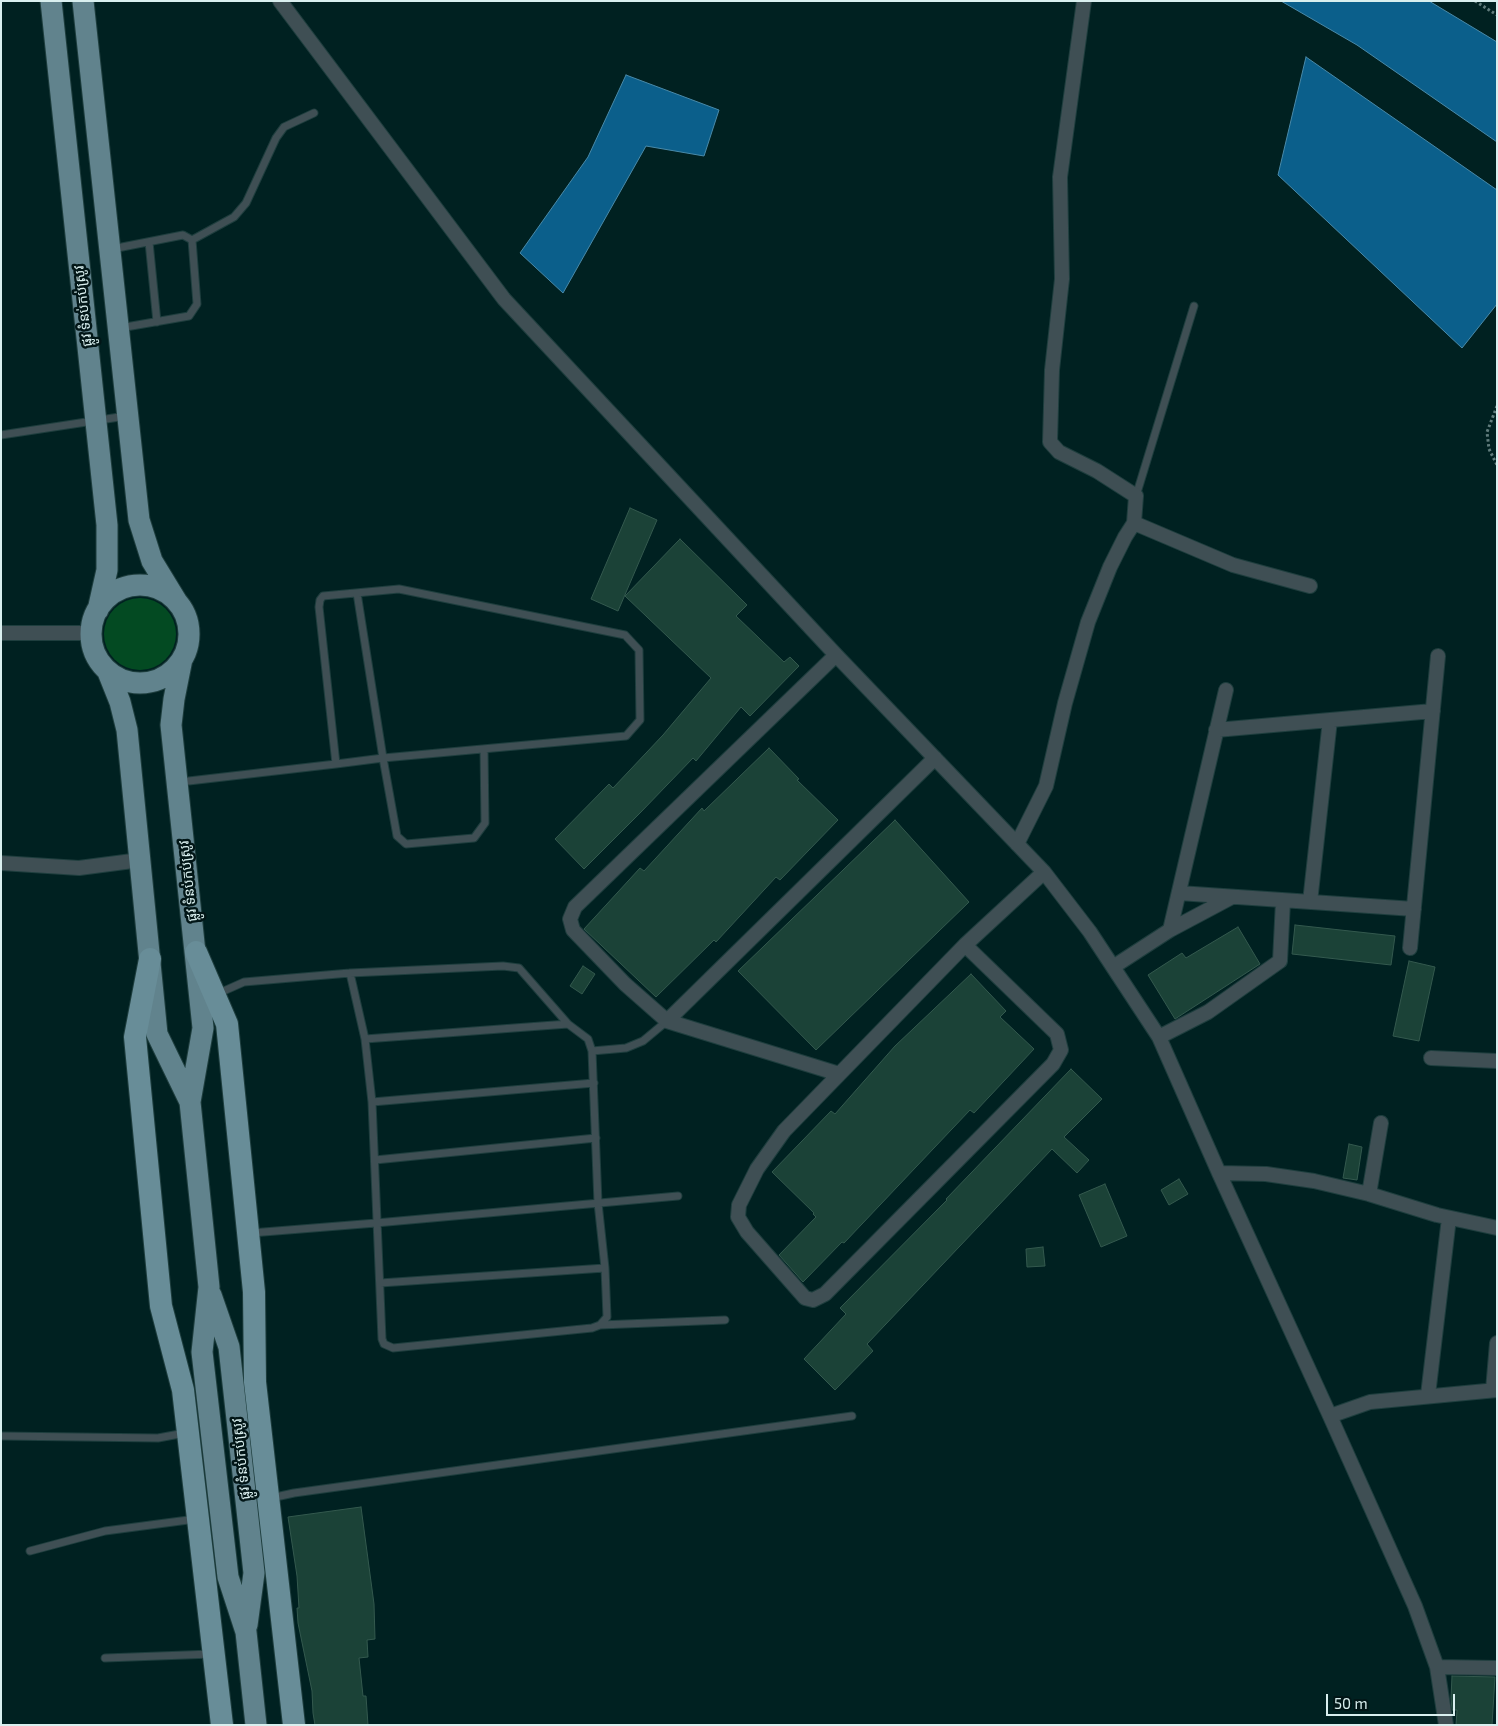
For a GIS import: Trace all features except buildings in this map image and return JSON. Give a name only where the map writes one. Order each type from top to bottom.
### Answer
[{"type":"highway","points":[[196,952],[227,1024],[254,1292],[255,1382],[294,1725]]},
{"type":"highway","points":[[150,959],[135,1037],[161,1306],[184,1390],[222,1725]]},
{"type":"main road","name":"ផ្លូវ ទំនប់កប់ស្រូវ","points":[[51,1],[107,525],[107,570],[98,610]]},
{"type":"main road","points":[[83,1],[139,520],[152,561],[183,610],[188,622],[189,636],[182,659],[165,676],[154,681],[142,683],[118,678],[108,672],[99,662],[93,651],[92,622],[98,610],[112,593],[134,584],[154,586],[177,602]]},
{"type":"main road","name":"ផ្លូវ ទំនប់កប់ស្រូវ","points":[[182,659],[171,725],[203,1028],[190,1102],[209,1287],[228,1348],[254,1573],[246,1632],[256,1725]]},
{"type":"main road","name":"ផ្លូវ ទំនប់កប់ស្រូវ","points":[[108,672],[120,702],[127,730],[157,1034],[190,1102]]},
{"type":"street","points":[[280,1],[504,299],[836,655],[1044,872],[1090,932],[1159,1037],[1330,1416],[1415,1606],[1437,1667],[1446,1725]]},
{"type":"street","points":[[1016,844],[1046,786],[1088,622],[1110,567],[1134,523],[1136,496],[1097,471],[1059,452],[1050,442],[1052,370],[1062,279],[1060,176],[1084,1]]},
{"type":"street","points":[[1134,523],[1234,565],[1310,586]]},
{"type":"street","points":[[1,633],[91,633]]},
{"type":"street","points":[[836,655],[576,907],[570,919],[573,930],[625,984],[667,1021],[839,1074]]},
{"type":"street","points":[[1410,948],[1438,656]]},
{"type":"street","points":[[1170,930],[1226,690]]},
{"type":"street","points":[[1216,730],[1433,712]]},
{"type":"street","points":[[1310,902],[1330,720]]},
{"type":"street","points":[[667,1021],[934,758]]},
{"type":"street","points":[[1,863],[79,868],[140,860]]},
{"type":"street","points":[[965,945],[1057,1034],[1061,1050],[1053,1064],[825,1294],[813,1300],[804,1298],[747,1232],[738,1217],[739,1205],[757,1169],[784,1131],[839,1074],[965,945],[1044,872]]},
{"type":"street","points":[[1179,893],[1414,909]]},
{"type":"street","points":[[1113,967],[1170,930],[1232,897]]},
{"type":"street","points":[[1159,1037],[1208,1012],[1280,961],[1283,900]]},
{"type":"street","points":[[1431,1058],[1497,1061]]},
{"type":"street","points":[[1369,1194],[1381,1123]]},
{"type":"street","points":[[1219,1173],[1266,1174],[1314,1181],[1369,1194],[1449,1218],[1497,1228]]},
{"type":"street","points":[[1428,1395],[1449,1218]]},
{"type":"street","points":[[1330,1416],[1370,1402],[1495,1390],[1497,1343]]},
{"type":"street","points":[[1437,1667],[1497,1668]]},
{"type":"lane","points":[[192,240],[234,217],[246,204],[276,138],[284,128],[314,113]]},
{"type":"lane","points":[[109,250],[183,235],[192,240]]},
{"type":"lane","points":[[117,329],[189,316],[197,304],[192,240]]},
{"type":"lane","points":[[149,242],[157,322]]},
{"type":"lane","points":[[1136,496],[1194,306]]},
{"type":"lane","points":[[1,435],[127,416]]},
{"type":"lane","points":[[177,782],[336,764],[382,758],[626,736],[640,720],[639,650],[625,635],[399,589],[323,596],[320,600],[336,764]]},
{"type":"lane","points":[[357,593],[382,758],[397,836],[406,844],[474,838],[485,823],[484,749]]},
{"type":"lane","points":[[214,995],[244,982],[350,973],[502,966],[519,968],[568,1024],[588,1039],[592,1051],[598,1203],[605,1268],[607,1317],[600,1325]]},
{"type":"lane","points":[[350,973],[365,1039],[372,1102],[376,1160],[376,1223],[382,1339],[384,1344],[393,1348],[592,1328],[600,1325],[725,1320]]},
{"type":"lane","points":[[592,1051],[626,1048],[643,1041],[667,1021]]},
{"type":"lane","points":[[365,1039],[568,1024]]},
{"type":"lane","points":[[372,1102],[594,1083]]},
{"type":"lane","points":[[376,1160],[596,1138]]},
{"type":"lane","points":[[249,1233],[678,1196]]},
{"type":"lane","points":[[380,1283],[605,1268]]},
{"type":"lane","points":[[268,1499],[852,1416]]},
{"type":"lane","points":[[1,1436],[158,1438],[189,1432]]},
{"type":"lane","points":[[30,1551],[105,1531],[199,1519]]},
{"type":"lane","points":[[104,1658],[215,1654]]},
{"type":"path","points":[[1475,1],[1497,15]]},
{"type":"path","points":[[1497,406],[1487,432],[1489,449],[1497,464]]},
{"type":"green space","points":[[140,598],[160,604],[170,614],[176,634],[170,654],[160,664],[140,670],[120,664],[110,654],[104,634],[110,614],[120,604]]},
{"type":"water","points":[[1281,1],[1429,1],[1497,42],[1497,142],[1357,45]]},
{"type":"water","points":[[1306,57],[1497,190],[1497,304],[1462,348],[1278,175]]},
{"type":"water","points":[[626,75],[719,110],[704,156],[646,146],[563,293],[520,253],[588,157]]}]
